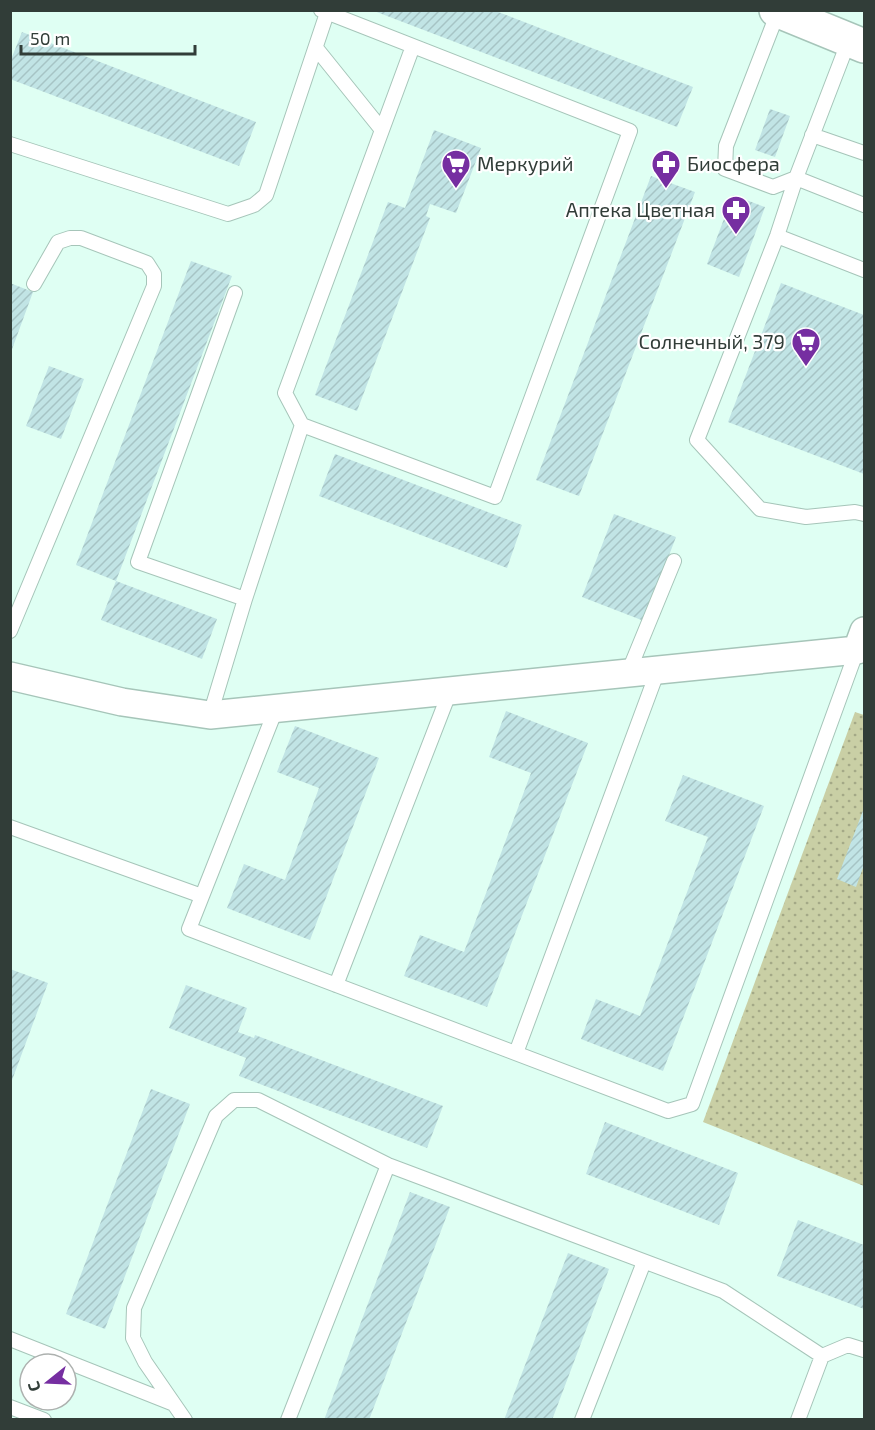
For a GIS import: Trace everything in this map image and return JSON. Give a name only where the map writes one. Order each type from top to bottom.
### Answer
[{"type":"main road","points":[[777,11],[857,43]]},
{"type":"street","points":[[10,676],[122,702],[210,715],[658,670],[861,641]]},
{"type":"lane","points":[[10,144],[228,214],[254,205],[266,195],[316,48],[325,11],[630,131],[495,497],[302,425],[285,393],[413,46]]},
{"type":"lane","points":[[777,11],[726,146],[725,169],[773,187],[796,178],[864,205]]},
{"type":"lane","points":[[857,43],[812,135],[777,236],[697,440],[760,509],[806,517],[855,512],[864,514]]},
{"type":"lane","points":[[316,48],[382,130]]},
{"type":"lane","points":[[812,135],[864,153]]},
{"type":"lane","points":[[777,236],[864,270]]},
{"type":"lane","points":[[10,631],[154,286],[153,274],[147,263],[81,238],[70,238],[58,242],[34,284]]},
{"type":"lane","points":[[235,293],[138,562],[245,599]]},
{"type":"lane","points":[[210,715],[302,425]]},
{"type":"lane","points":[[628,673],[674,561]]},
{"type":"lane","points":[[276,709],[189,929],[669,1111],[692,1104],[861,641]]},
{"type":"lane","points":[[516,1053],[658,670]]},
{"type":"lane","points":[[336,985],[450,691]]},
{"type":"lane","points":[[11,828],[202,896]]},
{"type":"lane","points":[[184,1419],[145,1362],[133,1338],[134,1308],[216,1116],[234,1100],[258,1100],[388,1165],[723,1291],[822,1356]]},
{"type":"lane","points":[[288,1419],[388,1165]]},
{"type":"lane","points":[[582,1419],[644,1262]]},
{"type":"lane","points":[[10,1339],[174,1404]]},
{"type":"lane","points":[[798,1419],[822,1356],[848,1345],[864,1350]]},
{"type":"lane","points":[[10,1407],[44,1419]]},
{"type":"green space","points":[[855,712],[864,715],[864,1186],[703,1122]]},
{"type":"building","points":[[493,10],[693,87],[677,127],[374,11]]},
{"type":"building","points":[[22,32],[256,122],[239,166],[10,79],[10,62]]},
{"type":"building","points":[[770,109],[790,116],[775,157],[755,150]]},
{"type":"building","points":[[434,130],[481,148],[456,213],[430,204],[426,216],[430,218],[357,411],[315,395],[388,202],[405,208]]},
{"type":"building","points":[[651,176],[695,192],[579,496],[536,480]]},
{"type":"building","name":"Аптека Цветная","points":[[733,195],[765,207],[739,277],[707,264]]},
{"type":"building","points":[[191,261],[232,276],[116,581],[76,565]]},
{"type":"building","points":[[10,283],[33,292],[11,352],[10,352]]},
{"type":"building","name":"Солнечный, 379","points":[[781,283],[864,315],[864,474],[728,422]]},
{"type":"building","points":[[49,366],[84,379],[61,439],[26,426]]},
{"type":"building","points":[[335,454],[522,525],[507,568],[319,496]]},
{"type":"building","points":[[614,514],[676,537],[644,621],[582,597]]},
{"type":"building","points":[[116,581],[217,619],[202,659],[101,620]]},
{"type":"building","points":[[506,711],[588,743],[487,1007],[404,976],[420,935],[464,952],[531,773],[489,757]]},
{"type":"building","points":[[295,726],[379,758],[310,940],[227,908],[244,864],[285,880],[319,788],[277,772]]},
{"type":"building","points":[[683,775],[764,806],[663,1071],[581,1039],[596,999],[640,1016],[708,837],[665,821]]},
{"type":"building","points":[[864,808],[864,865],[856,887],[837,879]]},
{"type":"building","points":[[10,969],[48,983],[11,1083],[10,1083]]},
{"type":"building","points":[[186,985],[247,1008],[238,1032],[254,1038],[255,1035],[443,1106],[427,1148],[239,1076],[246,1058],[169,1028]]},
{"type":"building","points":[[151,1089],[190,1104],[105,1329],[66,1314]]},
{"type":"building","points":[[605,1122],[738,1173],[719,1225],[586,1174]]},
{"type":"building","points":[[410,1192],[450,1207],[369,1420],[324,1420]]},
{"type":"building","points":[[798,1220],[864,1245],[864,1309],[777,1276]]},
{"type":"building","points":[[568,1253],[609,1269],[552,1420],[504,1420]]},
{"type":"place","name":"Меркурий","points":[[456,190]]},
{"type":"place","name":"Биосфера","points":[[666,190]]},
{"type":"place","name":"Аптека Цветная","points":[[736,236]]},
{"type":"place","name":"Солнечный, 379","points":[[806,368]]}]
